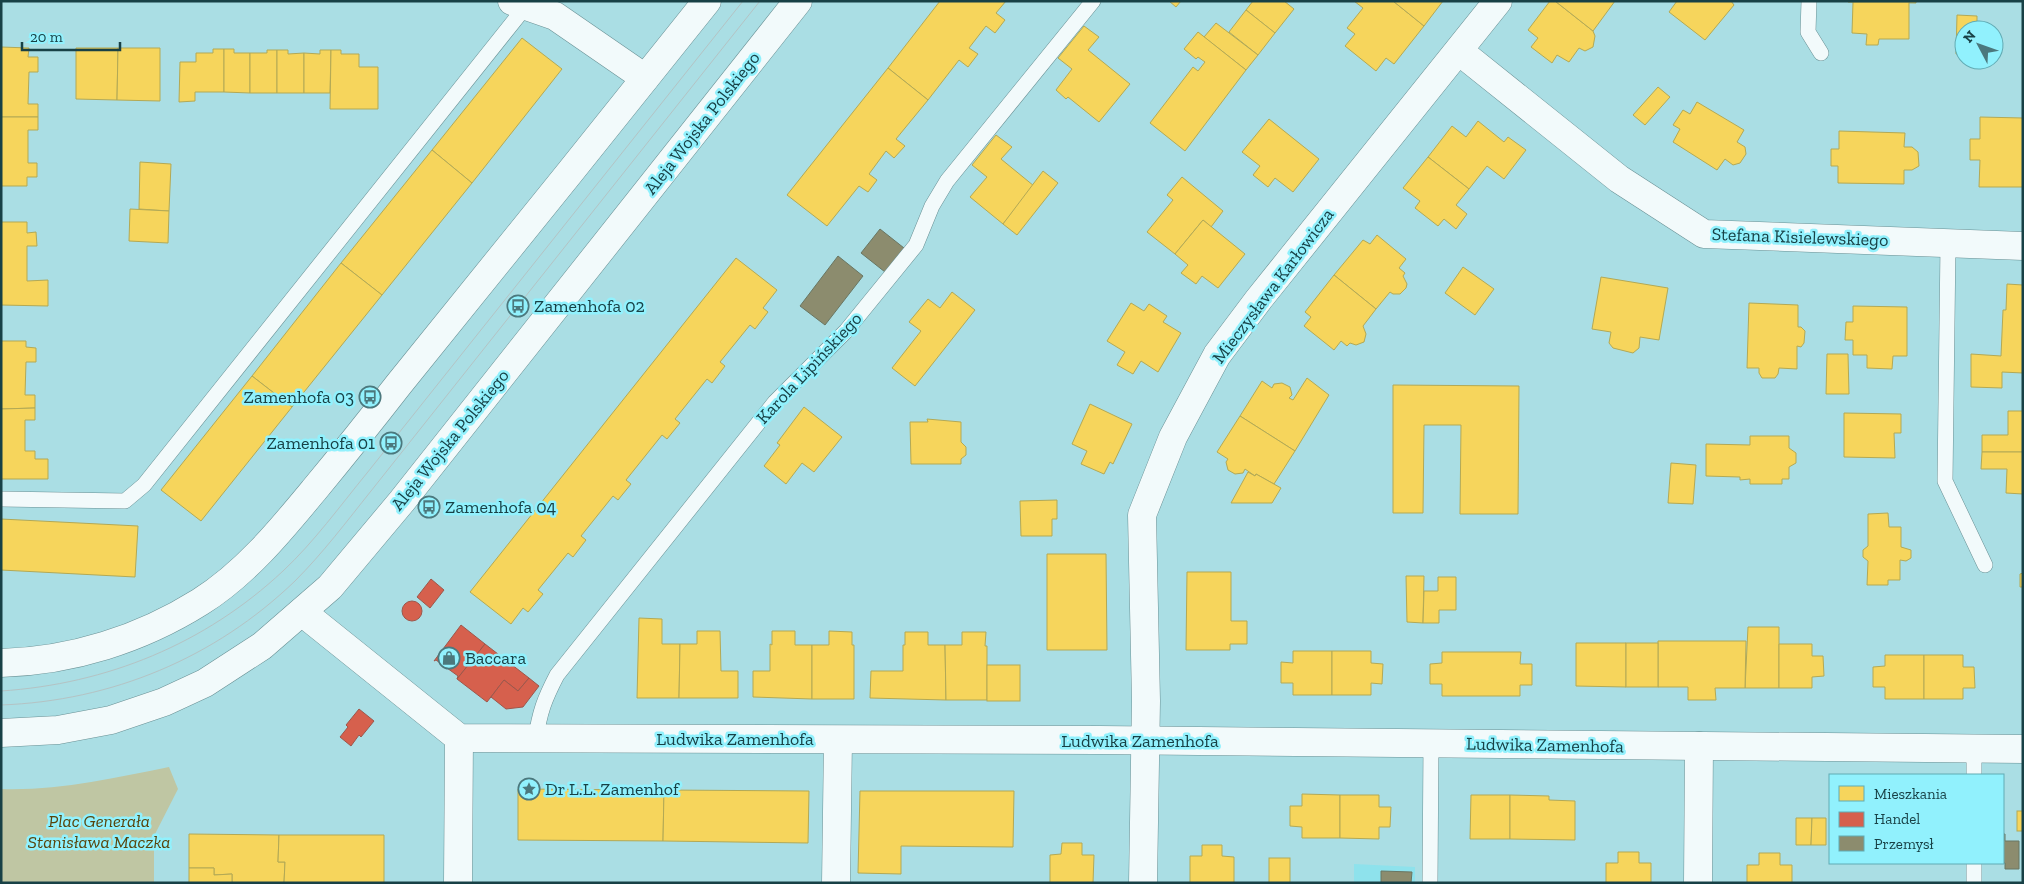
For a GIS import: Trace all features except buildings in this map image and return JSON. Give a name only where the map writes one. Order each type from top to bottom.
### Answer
[{"type":"street","points":[[1,663],[42,660],[70,655],[129,638],[157,626],[202,601],[249,563],[281,531],[344,454],[707,1]]},
{"type":"street","name":"Aleja Wojska Polskiego","points":[[1,733],[58,730],[102,721],[164,702],[205,682],[254,651],[330,587],[402,501],[798,1]]},
{"type":"street","name":"Mieczysława Karłowicza","points":[[1143,883],[1146,701],[1142,515],[1173,437],[1217,355],[1259,299],[1498,1]]},
{"type":"street","points":[[519,4],[557,9],[646,78]]},
{"type":"street","name":"Stefana Kisielewskiego","points":[[1459,51],[1619,179],[1704,234],[2023,246]]},
{"type":"street","points":[[302,612],[460,738],[458,883]]},
{"type":"street","name":"Ludwika Zamenhofa","points":[[460,738],[1699,746],[1974,762],[2023,750]]},
{"type":"street","points":[[836,883],[838,740]]},
{"type":"street","points":[[1698,883],[1699,746]]},
{"type":"lane","name":"Karola Lipińskiego","points":[[536,739],[542,704],[557,675],[775,402],[846,331],[916,245],[932,206],[947,181],[1093,1]]},
{"type":"lane","points":[[1809,1],[1808,32],[1821,53]]},
{"type":"lane","points":[[1,499],[125,501],[144,485],[519,4]]},
{"type":"lane","points":[[1948,244],[1945,481],[1985,564]]},
{"type":"lane","points":[[1430,883],[1431,743]]},
{"type":"lane","points":[[1974,864],[1974,883]]},
{"type":"shaded area","points":[[1354,864],[1415,867],[1415,883],[1354,883]]},
{"type":"green space","name":"Plac Generała Stanisława Maczka","points":[[169,767],[178,789],[154,836],[154,883],[1,883],[1,789],[64,786]]},
{"type":"tram line","points":[[1,691],[79,680],[152,656],[221,620],[253,597],[283,571],[337,511],[743,1]]},
{"type":"tram line","points":[[1,705],[42,702],[83,695],[122,684],[160,670],[196,653],[231,632],[264,608],[295,581],[344,525],[760,1]]},
{"type":"place","name":"Zamenhofa 02","points":[[518,306]]},
{"type":"place","name":"Zamenhofa 03","points":[[370,397]]},
{"type":"place","name":"Zamenhofa 01","points":[[391,443]]},
{"type":"place","name":"Zamenhofa 04","points":[[429,507]]},
{"type":"place","name":"Baccara","points":[[449,658]]},
{"type":"place","name":"Dr L.L. Zamenhof","points":[[529,789]]}]
